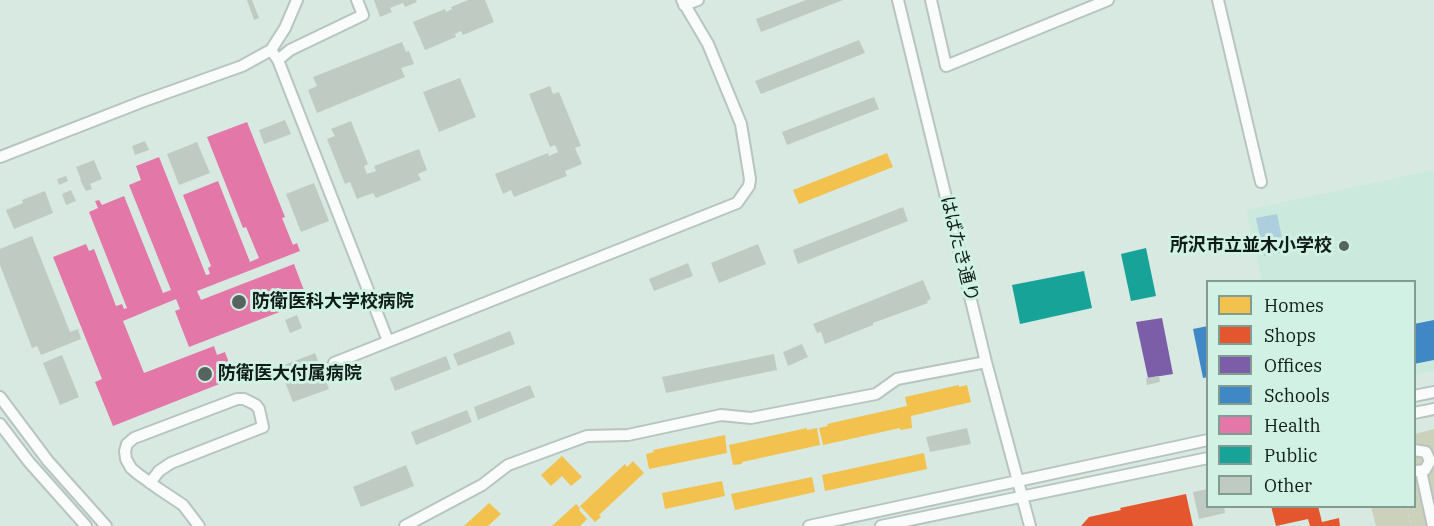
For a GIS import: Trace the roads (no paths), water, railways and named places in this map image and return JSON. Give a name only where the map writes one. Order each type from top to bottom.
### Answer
[{"type":"street","points":[[0,157],[242,66],[271,50],[285,28],[297,0]]},
{"type":"street","points":[[278,60],[290,50],[363,15],[357,0]]},
{"type":"street","points":[[334,363],[737,204],[749,186],[751,173],[741,124],[708,44],[683,2],[699,0]]},
{"type":"street","name":"はばたき通り","points":[[898,0],[986,362],[1030,526]]},
{"type":"street","points":[[930,0],[946,66],[1108,0]]},
{"type":"street","points":[[1218,0],[1262,182]]},
{"type":"street","points":[[271,50],[278,60],[388,341]]},
{"type":"street","points":[[405,526],[482,485],[508,465],[587,436],[628,435],[721,415],[751,418],[876,394],[897,379],[986,362]]},
{"type":"street","points":[[1416,396],[1434,392]]},
{"type":"street","points":[[0,397],[48,461],[106,526]]},
{"type":"street","points":[[150,483],[159,471],[171,463],[263,427],[256,405],[243,399],[237,399],[134,438],[127,444],[126,459],[131,468],[150,483],[183,506],[199,526]]},
{"type":"street","points":[[1416,413],[1434,409]]},
{"type":"street","points":[[0,424],[29,462],[86,526]]},
{"type":"street","points":[[809,526],[1206,440]]},
{"type":"street","points":[[1416,448],[1430,457],[1429,464],[1418,471],[1433,526]]},
{"type":"street","points":[[882,526],[1206,458]]},
{"type":"water","points":[[1277,214],[1285,252],[1264,256],[1256,218]]},
{"type":"place","name":"所沢市立並木小学校","points":[[1344,246]]},
{"type":"place","name":"防衛医科大学校病院","points":[[239,302]]},
{"type":"place","name":"防衛医大付属病院","points":[[205,374]]}]
